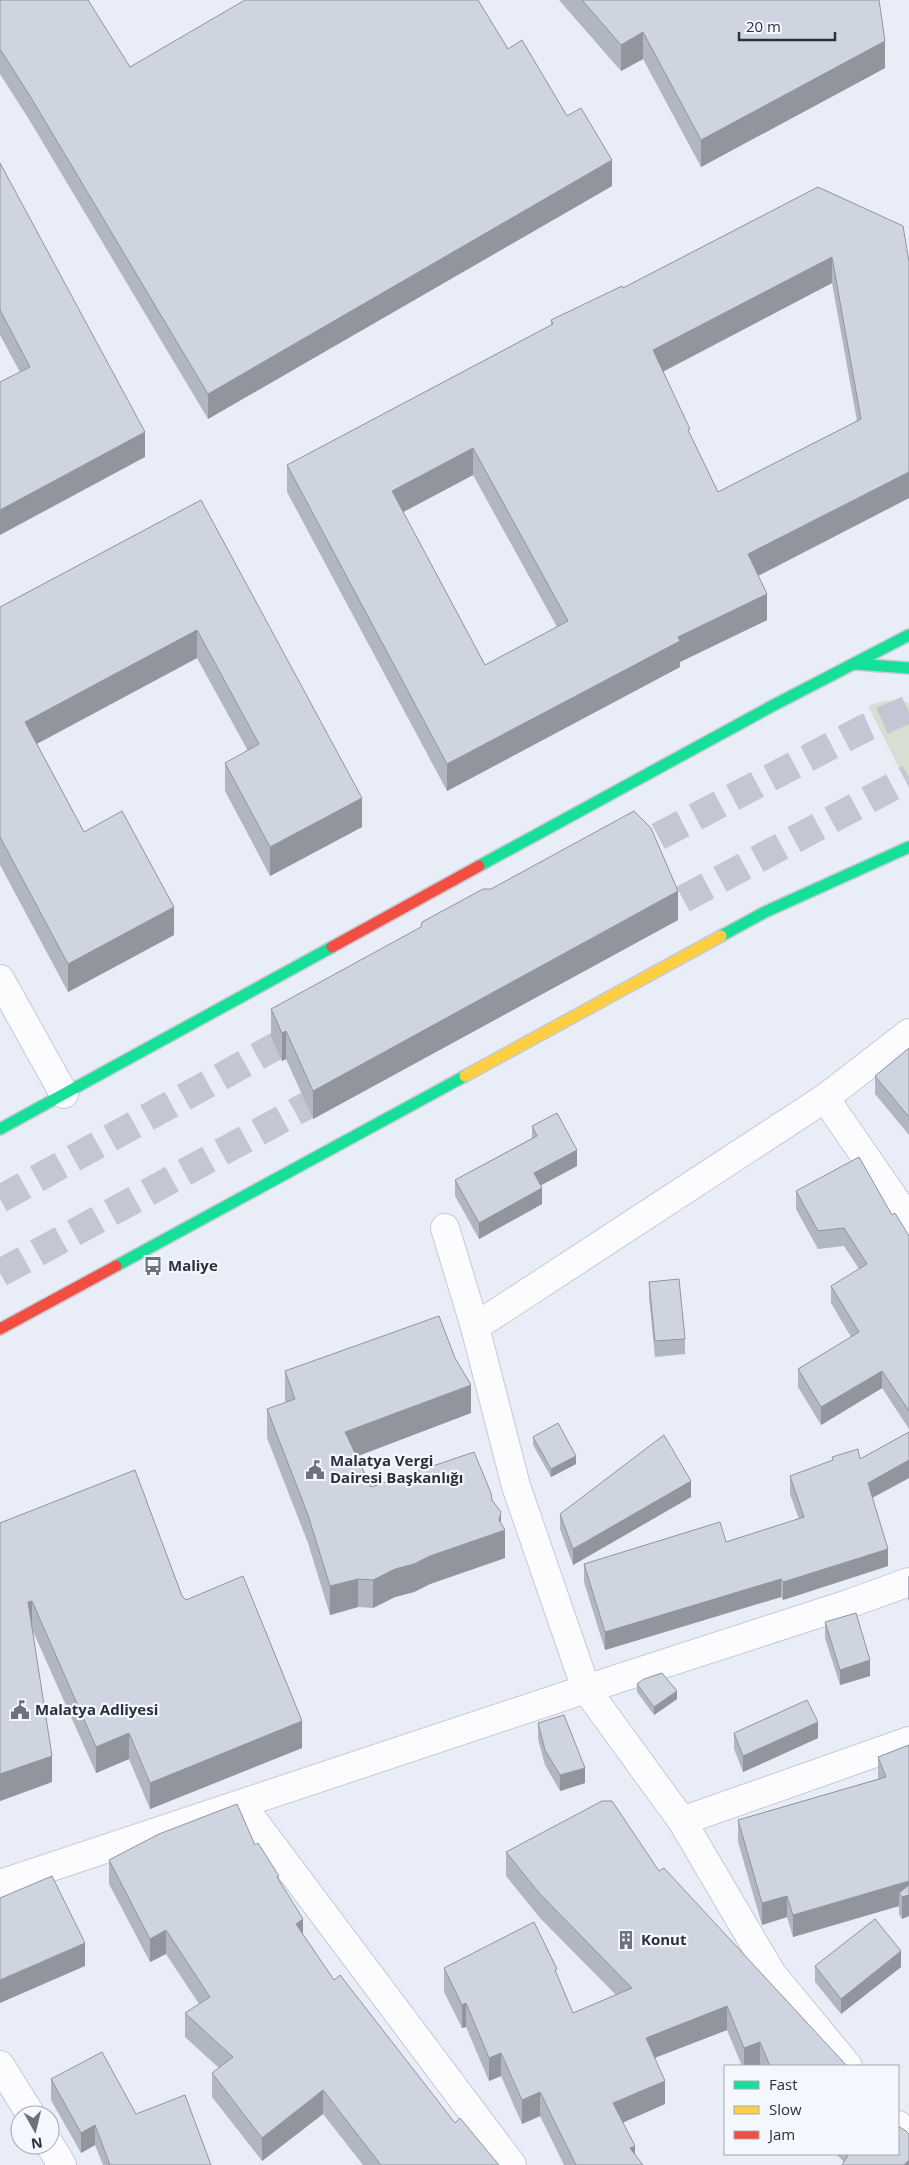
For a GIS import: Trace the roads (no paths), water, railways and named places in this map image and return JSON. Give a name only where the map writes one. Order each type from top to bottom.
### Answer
[{"type":"main road","points":[[0,1129],[774,705],[909,635]]},
{"type":"main road","points":[[856,664],[909,668]]},
{"type":"main road","points":[[0,1329],[765,912],[909,847]]},
{"type":"street","points":[[0,979],[64,1094]]},
{"type":"street","points":[[475,1326],[825,1098],[909,1033]]},
{"type":"street","points":[[825,1098],[909,1220]]},
{"type":"street","points":[[445,1228],[475,1326],[516,1486],[586,1689],[682,1821],[772,1974],[847,2065]]},
{"type":"street","points":[[0,1884],[848,1604],[909,1582]]},
{"type":"street","points":[[682,1821],[909,1740]]},
{"type":"street","points":[[242,1804],[512,2165]]},
{"type":"street","points":[[0,2065],[25,2105]]},
{"type":"street","points":[[899,2126],[909,2139]]},
{"type":"tunnel","points":[[621,856],[865,728],[909,709]]},
{"type":"tunnel","points":[[646,919],[909,778]]},
{"type":"tunnel","points":[[0,1199],[307,1029]]},
{"type":"tunnel","points":[[0,1273],[339,1088]]},
{"type":"place","name":"Maliye","points":[[153,1266]]},
{"type":"place","name":"Malatya Vergi Dairesi Başkanlığı","points":[[315,1470]]},
{"type":"place","name":"Malatya Adliyesi","points":[[20,1710]]},
{"type":"place","name":"Konut","points":[[626,1940]]}]
